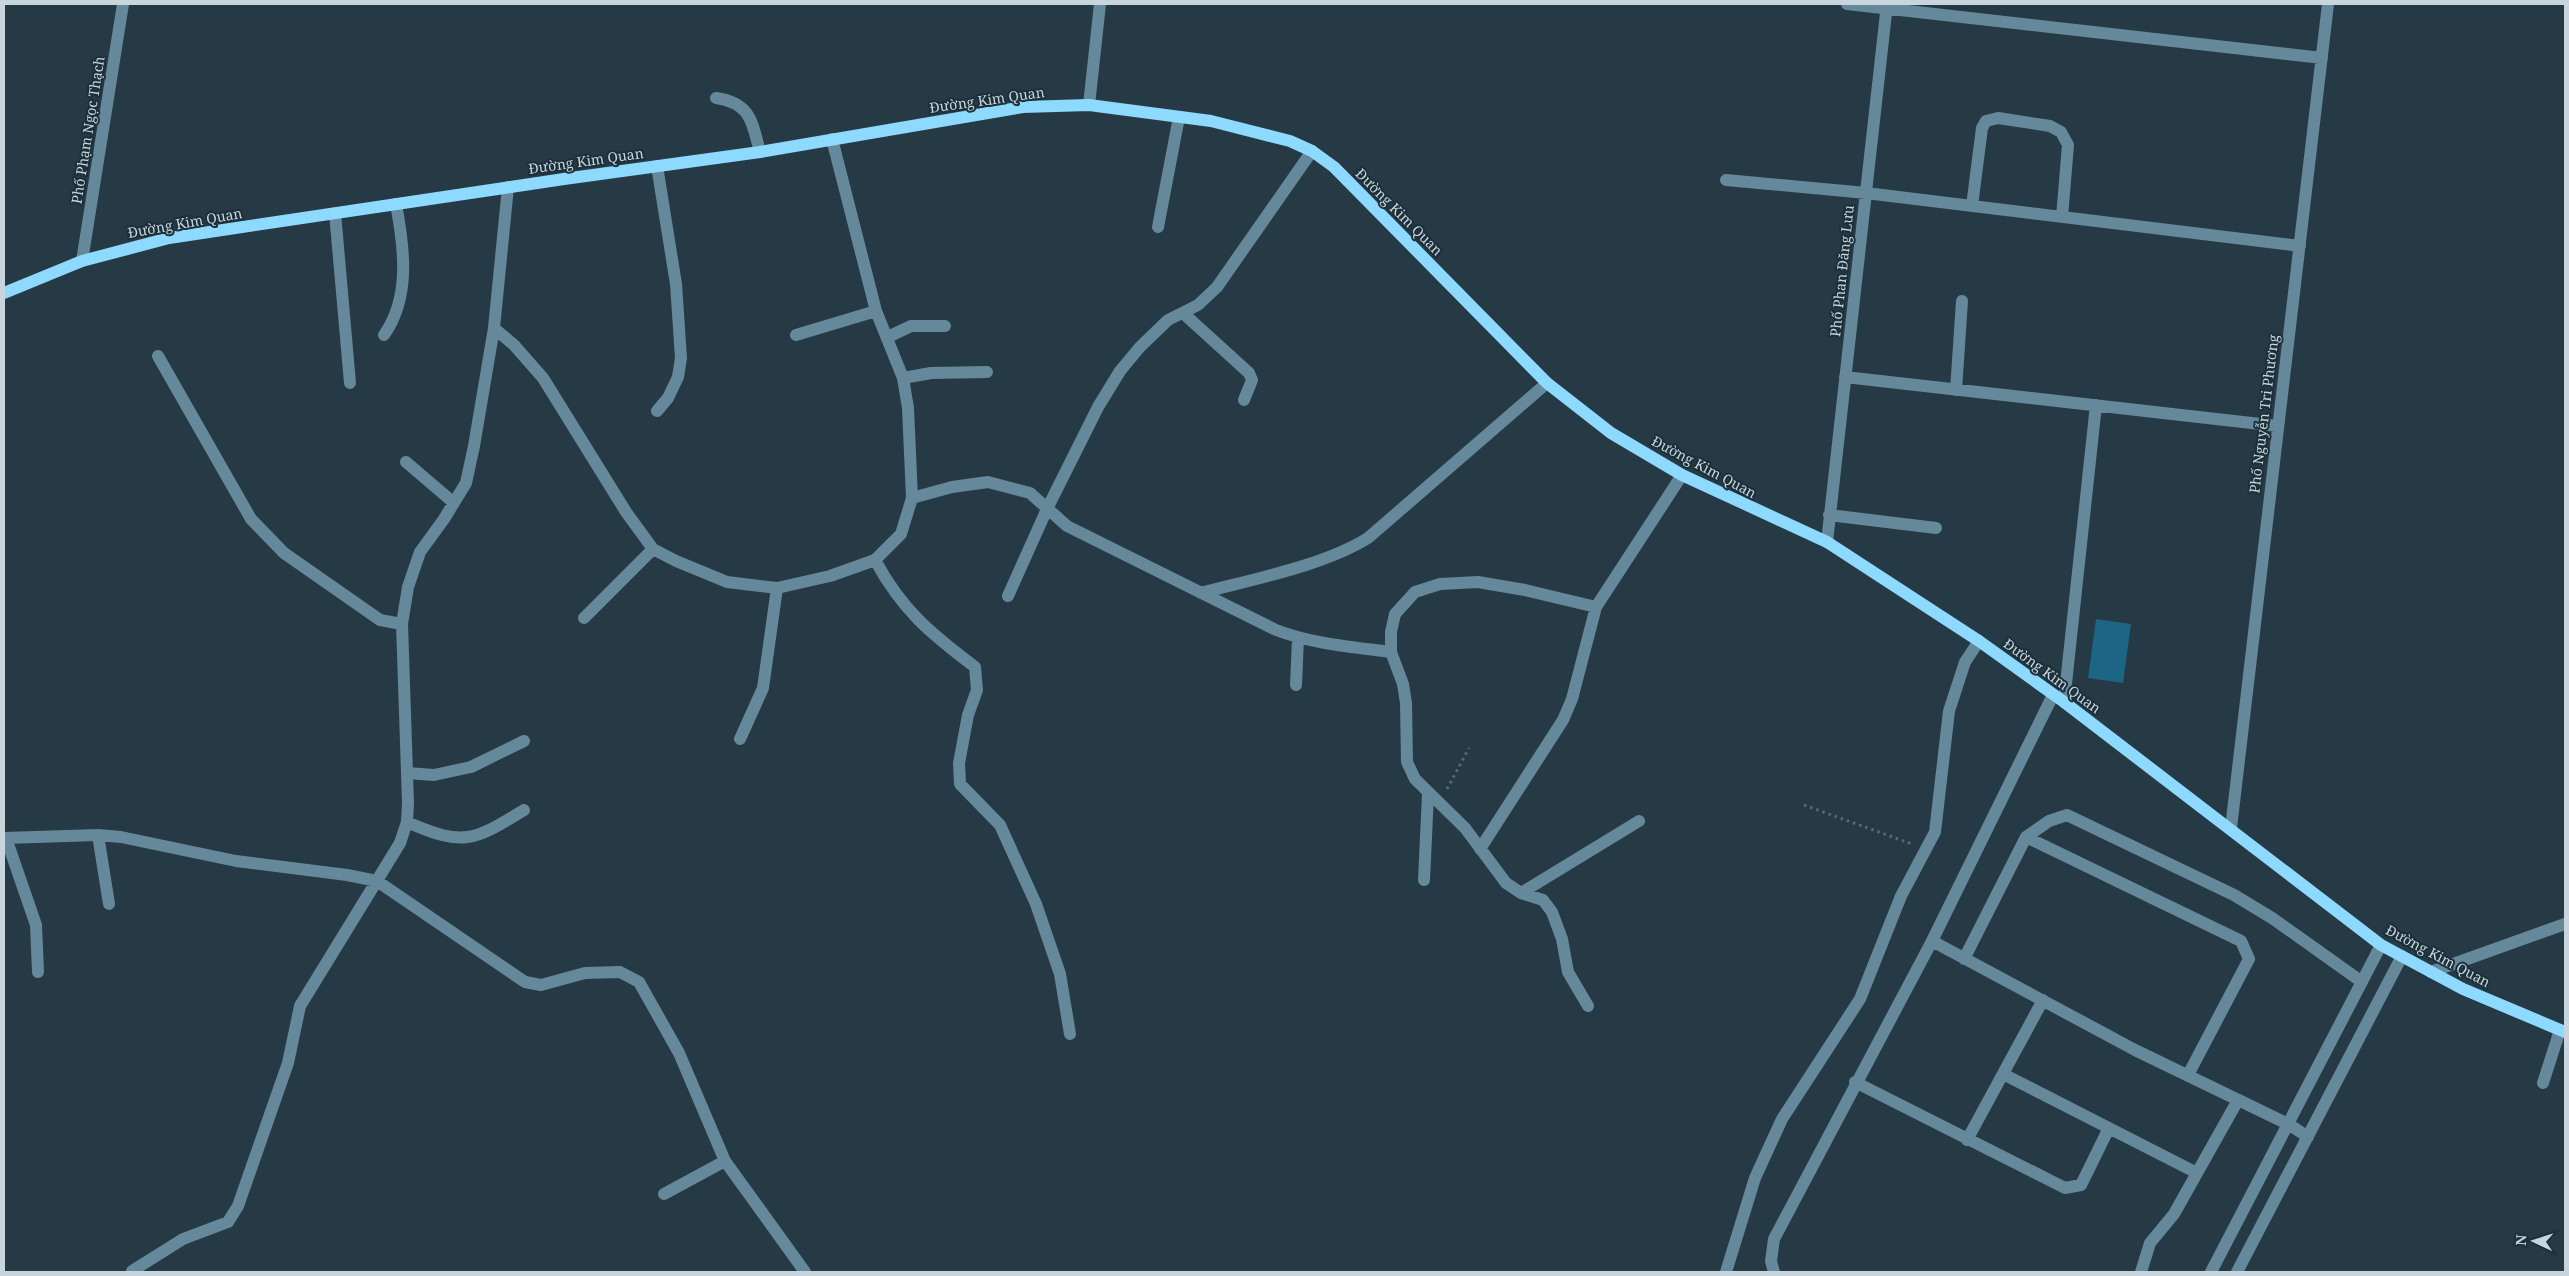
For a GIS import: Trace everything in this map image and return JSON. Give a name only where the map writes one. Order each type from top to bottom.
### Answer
[{"type":"main road","name":"Đường Kim Quan","points":[[4,293],[82,261],[169,238],[508,187],[760,152],[1023,107],[1089,105],[1211,121],[1265,133],[1312,151],[1334,167],[1547,383],[1611,433],[1682,475],[1826,542],[1980,641],[2059,698],[2381,945],[2431,972],[2562,1031]]},
{"type":"street","name":"Phố Phạm Ngọc Thạch","points":[[82,261],[123,4]]},
{"type":"street","points":[[1089,105],[1100,4]]},
{"type":"street","points":[[1847,4],[1886,6],[2322,58]]},
{"type":"street","name":"Phố Nguyễn Tri Phương","points":[[2230,828],[2328,4]]},
{"type":"street","name":"Phố Phan Đăng Lưu","points":[[1826,542],[1886,6]]},
{"type":"street","points":[[716,98],[733,101],[747,112],[760,152]]},
{"type":"street","points":[[1158,227],[1179,117]]},
{"type":"street","points":[[1972,206],[1982,128],[1986,121],[1992,119],[2015,120],[2050,126],[2065,138],[2068,153],[2062,217]]},
{"type":"street","points":[[494,328],[514,345],[543,378],[626,512],[653,549],[676,561],[727,582],[777,588],[830,576],[875,560],[901,534],[912,498],[908,408],[903,378],[888,337],[876,312],[832,140]]},
{"type":"street","points":[[1008,596],[1047,509],[1098,407],[1120,371],[1140,347],[1168,320],[1198,305],[1218,287],[1312,151]]},
{"type":"street","points":[[657,411],[668,398],[675,384],[681,358],[676,284],[658,166]]},
{"type":"street","points":[[1726,180],[1866,193],[2300,246]]},
{"type":"street","points":[[132,1271],[182,1239],[228,1222],[238,1206],[288,1063],[300,1006],[400,843],[407,822],[402,624],[408,587],[420,552],[466,483],[494,328],[508,187]]},
{"type":"street","points":[[384,335],[394,318],[402,294],[401,230],[396,204]]},
{"type":"street","points":[[335,213],[350,383]]},
{"type":"street","points":[[1956,390],[1962,301]]},
{"type":"street","points":[[796,335],[876,312]]},
{"type":"street","points":[[1183,313],[1249,373],[1252,380],[1244,400]]},
{"type":"street","points":[[888,337],[911,326],[945,326]]},
{"type":"street","points":[[158,356],[251,519],[284,553],[364,609],[380,620],[402,624]]},
{"type":"street","points":[[903,378],[931,373],[987,372]]},
{"type":"street","points":[[1845,377],[2278,426]]},
{"type":"street","points":[[1201,592],[1269,576],[1355,546],[1368,538],[1547,383]]},
{"type":"street","points":[[1774,1272],[1771,1261],[1774,1239],[1855,1082],[1932,941],[2059,698],[2096,405]]},
{"type":"street","points":[[406,462],[454,503]]},
{"type":"street","points":[[1480,849],[1562,720],[1572,698],[1596,607],[1682,475]]},
{"type":"street","points":[[912,498],[952,487],[988,482],[1030,493],[1067,526],[1298,638],[1391,652]]},
{"type":"street","points":[[1830,515],[1936,528]]},
{"type":"street","points":[[584,618],[653,549]]},
{"type":"street","points":[[875,560],[891,589],[912,615],[940,641],[975,667],[977,690],[968,715],[958,763],[960,784],[1000,826],[1032,895],[1060,974],[1070,1034]]},
{"type":"street","points":[[1588,1006],[1568,972],[1562,939],[1552,912],[1543,900],[1521,893],[1506,883],[1465,828],[1428,794],[1415,779],[1407,762],[1403,684],[1391,652],[1395,614],[1415,592],[1440,584],[1478,582],[1525,590],[1596,607]]},
{"type":"street","points":[[740,739],[763,688],[777,588]]},
{"type":"street","points":[[1296,685],[1298,638]]},
{"type":"street","points":[[1726,1272],[1755,1178],[1778,1127],[1860,999],[1901,896],[1935,832],[1939,815],[1940,773],[1949,710],[1965,662],[1980,641]]},
{"type":"street","points":[[407,773],[434,775],[471,767],[524,740]]},
{"type":"street","points":[[1424,880],[1428,794]]},
{"type":"street","points":[[407,822],[432,833],[455,838],[481,836],[524,810]]},
{"type":"street","points":[[1964,960],[2026,837],[2050,821],[2067,815],[2234,895],[2272,918],[2362,982]]},
{"type":"street","points":[[1521,893],[1639,821]]},
{"type":"street","points":[[98,834],[109,904]]},
{"type":"street","points":[[38,972],[36,925],[5,838],[98,834],[121,836],[236,861],[347,875],[377,881],[525,982],[541,985],[585,974],[620,972],[639,982],[679,1052],[725,1161],[805,1272]]},
{"type":"street","points":[[2026,837],[2242,941],[2249,959],[2188,1076]]},
{"type":"street","points":[[2431,972],[2565,924]]},
{"type":"street","points":[[1932,941],[1964,960],[2188,1076],[2290,1125],[2308,1137]]},
{"type":"street","points":[[2211,1272],[2290,1125],[2381,945]]},
{"type":"street","points":[[2237,1272],[2402,956]]},
{"type":"street","points":[[1967,1140],[2043,1000]]},
{"type":"street","points":[[2543,1083],[2562,1031]]},
{"type":"street","points":[[2003,1074],[2197,1173]]},
{"type":"street","points":[[1855,1082],[2065,1188],[2081,1185],[2109,1128]]},
{"type":"street","points":[[2141,1272],[2150,1243],[2174,1214],[2238,1100]]},
{"type":"street","points":[[664,1194],[725,1161]]},
{"type":"path","points":[[1439,803],[1469,748]]},
{"type":"path","points":[[1804,805],[1896,836],[1926,850]]},
{"type":"building","points":[[2096,619],[2131,624],[2123,683],[2088,678]]}]
